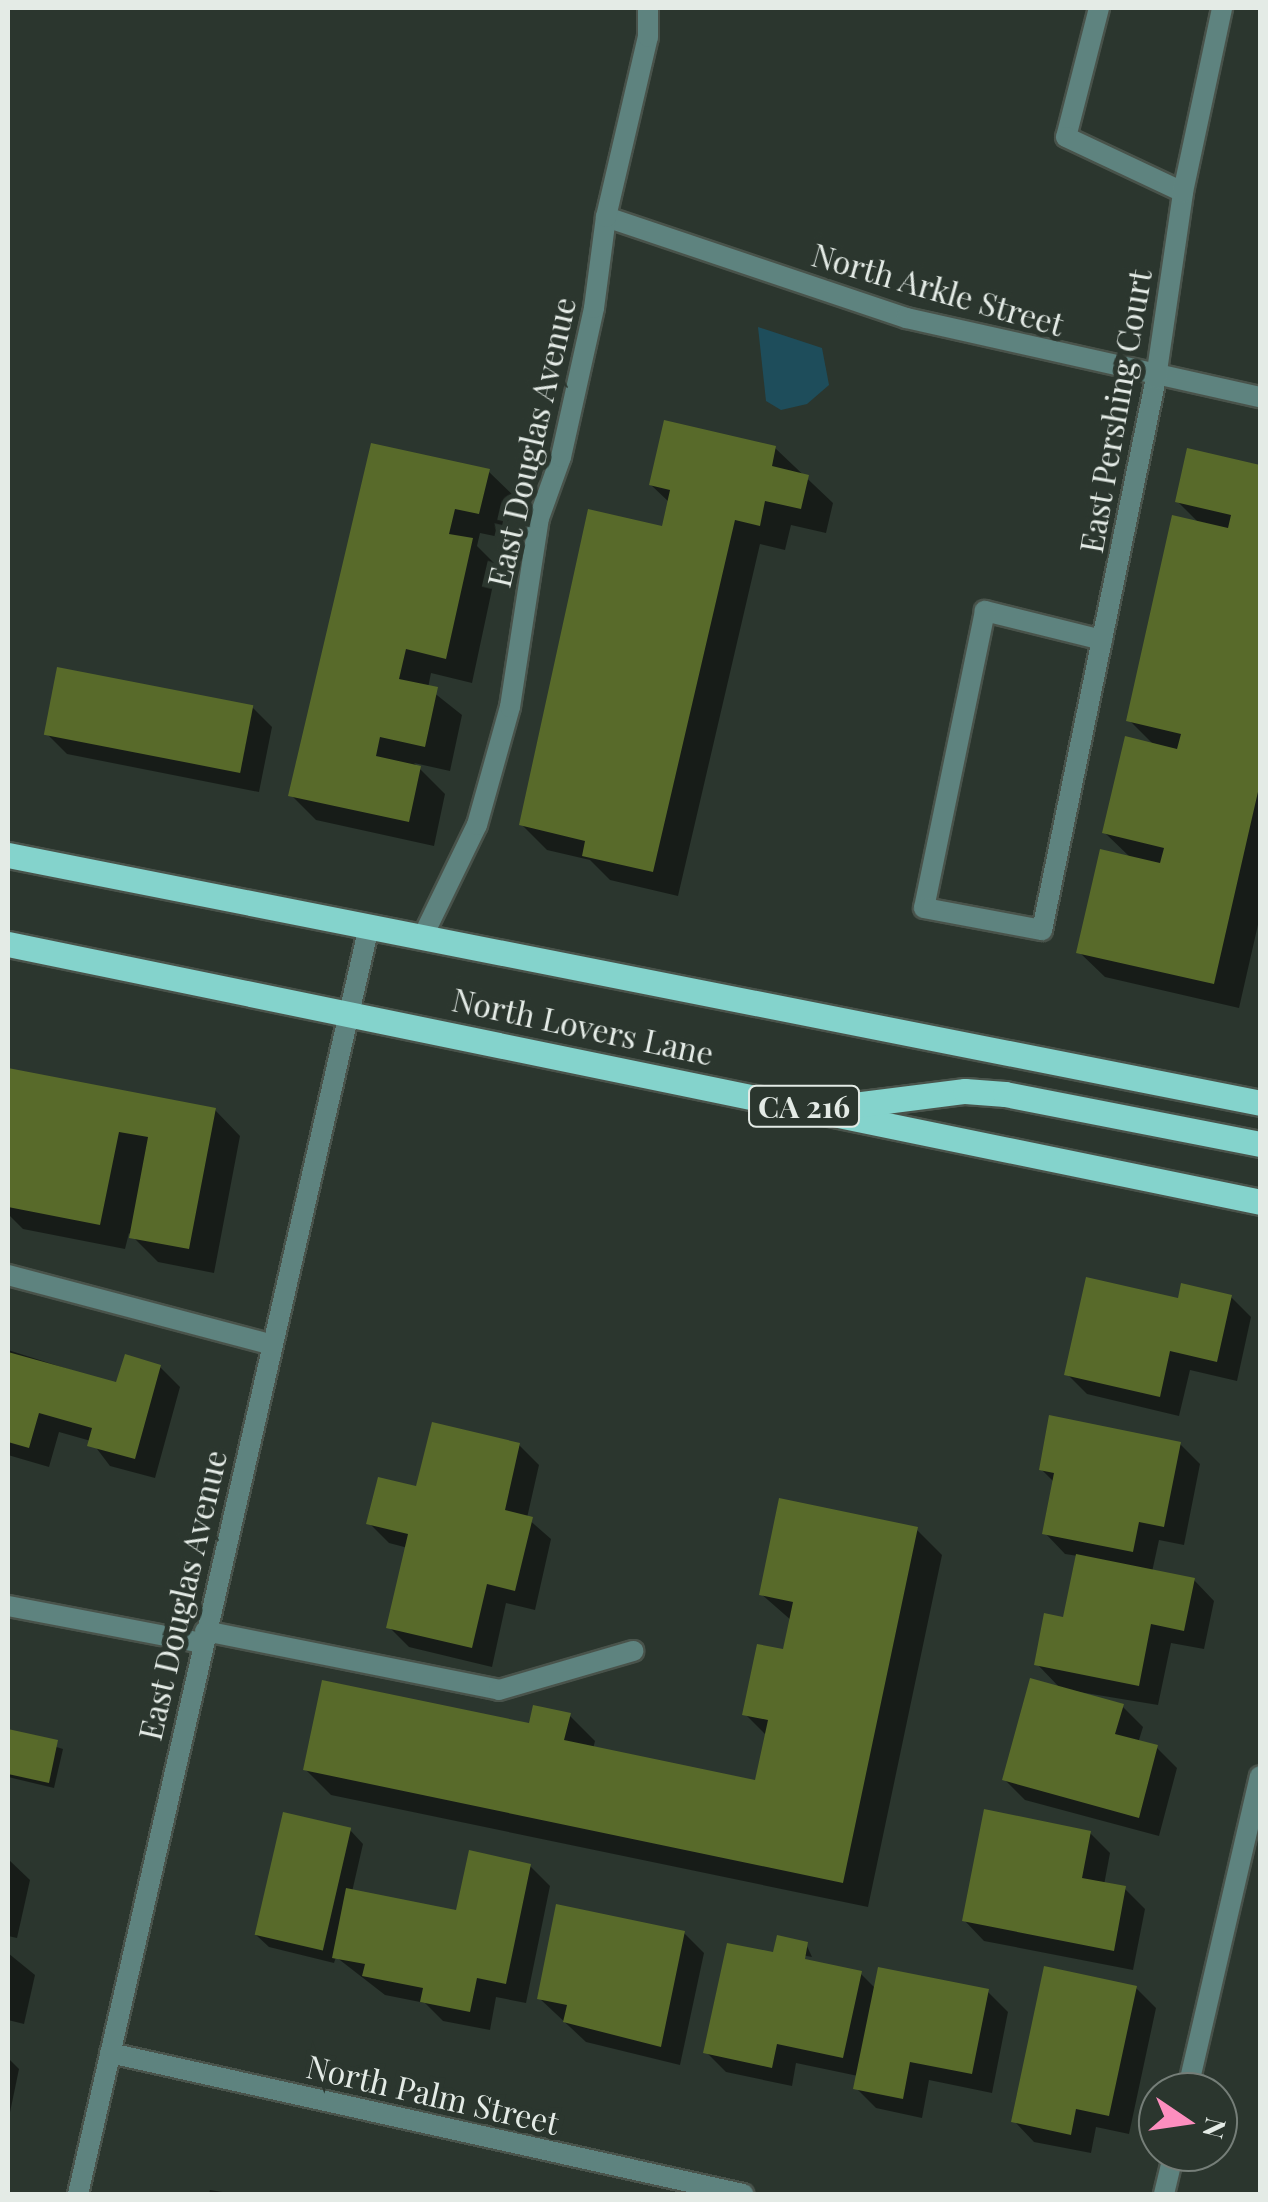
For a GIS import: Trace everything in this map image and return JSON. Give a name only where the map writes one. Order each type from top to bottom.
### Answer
[{"type":"main road","name":"North Lovers Lane","points":[[8,855],[1260,1103]]},
{"type":"main road","name":"North Lovers Lane","points":[[8,944],[348,1010],[1260,1202]]},
{"type":"main road","points":[[818,1109],[965,1091],[1005,1094],[1260,1144]]},
{"type":"street","name":"East Douglas Avenue","points":[[422,936],[477,825],[510,706],[538,518],[565,438],[606,216],[648,38],[648,8]]},
{"type":"street","points":[[1099,8],[1066,136],[1183,192]]},
{"type":"street","name":"East Pershing Court","points":[[1102,640],[985,611],[924,908],[1042,930],[1102,640],[1156,378],[1183,192],[1222,8]]},
{"type":"street","name":"North Arkle Street","points":[[606,216],[906,318],[1156,378],[1260,397]]},
{"type":"street","name":"East Douglas Avenue","points":[[78,2194],[268,1344],[369,926]]},
{"type":"street","points":[[8,1275],[268,1344]]},
{"type":"street","points":[[8,1606],[499,1690],[633,1650]]},
{"type":"street","points":[[1193,2072],[1260,1776]]},
{"type":"street","name":"North Palm Street","points":[[110,2052],[743,2194]]},
{"type":"water","points":[[758,327],[822,348],[829,385],[807,404],[781,410],[766,401]]},
{"type":"building","points":[[664,420],[776,446],[772,466],[809,475],[801,509],[765,501],[760,526],[735,520],[653,872],[582,856],[585,841],[519,825],[588,509],[662,526],[670,490],[649,485]]},
{"type":"building","points":[[371,443],[490,469],[479,514],[455,509],[449,534],[473,538],[446,659],[406,649],[399,679],[438,687],[425,747],[380,737],[376,756],[421,766],[409,822],[288,796]]},
{"type":"building","points":[[1187,448],[1260,465],[1260,783],[1214,984],[1076,953],[1100,849],[1160,863],[1164,848],[1102,833],[1125,736],[1177,749],[1181,734],[1126,721],[1172,515],[1228,528],[1231,515],[1175,502]]},
{"type":"building","points":[[57,667],[253,705],[240,773],[44,735]]},
{"type":"building","points":[[8,1068],[216,1108],[189,1249],[129,1238],[148,1137],[119,1132],[100,1225],[8,1207]]},
{"type":"building","points":[[1086,1277],[1178,1298],[1181,1283],[1232,1295],[1217,1362],[1170,1351],[1160,1397],[1064,1375]]},
{"type":"building","points":[[8,1352],[116,1382],[125,1354],[161,1365],[135,1459],[87,1446],[92,1428],[39,1413],[29,1448],[8,1442]]},
{"type":"building","points":[[1049,1415],[1181,1442],[1164,1527],[1139,1522],[1133,1552],[1042,1534],[1054,1473],[1039,1470]]},
{"type":"building","points":[[432,1422],[520,1443],[505,1510],[533,1517],[515,1591],[487,1584],[472,1648],[386,1628],[408,1534],[366,1524],[378,1477],[416,1486]]},
{"type":"building","points":[[779,1498],[918,1527],[843,1883],[303,1770],[322,1680],[529,1723],[533,1705],[571,1713],[564,1740],[755,1780],[768,1720],[742,1715],[757,1644],[783,1649],[793,1602],[759,1595]]},
{"type":"building","points":[[1076,1554],[1195,1578],[1184,1631],[1151,1624],[1139,1686],[1034,1665],[1044,1613],[1063,1617]]},
{"type":"building","points":[[1030,1678],[1124,1704],[1115,1734],[1158,1745],[1139,1818],[1002,1780]]},
{"type":"building","points":[[8,1729],[58,1740],[49,1783],[8,1774]]},
{"type":"building","points":[[984,1809],[1091,1831],[1082,1878],[1126,1886],[1114,1951],[962,1921]]},
{"type":"building","points":[[283,1812],[351,1828],[323,1951],[255,1935]]},
{"type":"building","points":[[469,1850],[531,1864],[506,1984],[477,1978],[470,2012],[420,2002],[423,1988],[362,1976],[365,1964],[332,1958],[346,1888],[456,1910]]},
{"type":"building","points":[[556,1904],[685,1931],[661,2047],[563,2022],[567,2005],[537,1999]]},
{"type":"building","points":[[777,1935],[808,1942],[805,1959],[862,1971],[843,2058],[777,2044],[772,2068],[703,2053],[727,1943],[773,1952]]},
{"type":"building","points":[[1044,1966],[1137,1986],[1109,2116],[1076,2109],[1071,2135],[1011,2122]]},
{"type":"building","points":[[878,1967],[989,1989],[972,2074],[910,2062],[903,2099],[853,2089]]}]
